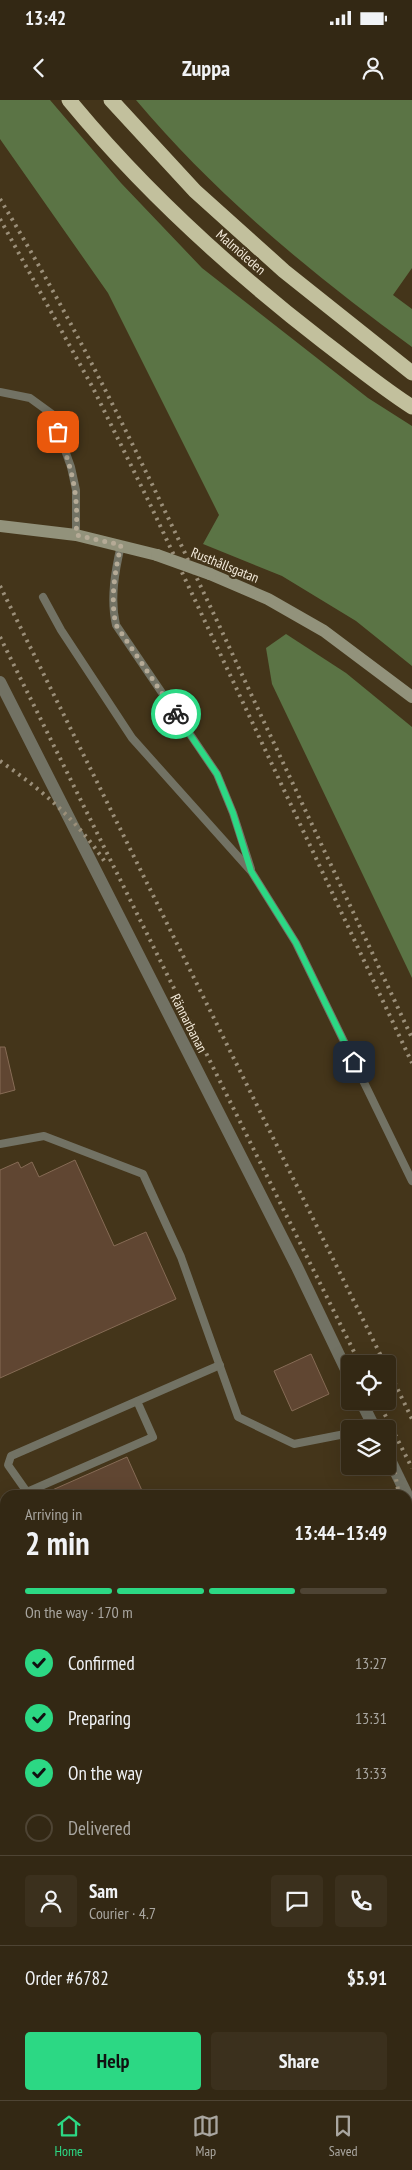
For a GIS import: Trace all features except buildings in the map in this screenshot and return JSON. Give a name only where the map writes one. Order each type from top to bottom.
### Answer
[{"type":"highway","name":"Malmöleden","points":[[69,100],[178,219],[288,314],[390,393],[412,407]]},
{"type":"highway","name":"Malmöleden","points":[[111,100],[195,191],[284,271],[412,373]]},
{"type":"main road","name":"Rusthållsgatan","points":[[0,526],[76,535],[121,545],[157,555],[210,574],[268,598],[324,631],[412,697]]},
{"type":"street","name":"Rännarbanan","points":[[0,682],[341,1360]]},
{"type":"street","points":[[396,1473],[404,1490]]},
{"type":"lane","points":[[0,392],[30,398],[52,414],[71,467],[76,490],[76,535]]},
{"type":"lane","points":[[121,545],[115,581],[113,611],[116,625],[217,774],[233,813],[251,871]]},
{"type":"lane","points":[[43,597],[61,630],[132,738],[251,871],[296,943],[412,1181]]},
{"type":"lane","points":[[0,1144],[44,1136],[143,1174],[182,1257],[238,1416],[294,1444],[341,1435]]},
{"type":"lane","points":[[26,1490],[8,1465],[11,1456],[220,1365]]},
{"type":"lane","points":[[32,1490],[153,1437],[137,1401]]},
{"type":"green space","points":[[0,100],[50,100],[121,183],[202,268],[368,398],[412,426],[412,666],[356,621],[282,576],[203,544],[219,515],[108,293],[0,139]]},
{"type":"green space","points":[[136,100],[412,100],[412,268],[393,295],[412,309],[412,347],[338,291],[266,232],[199,168]]},
{"type":"green space","points":[[286,634],[346,673],[412,727],[412,978],[272,684],[266,648]]},
{"type":"railway","points":[[0,199],[61,306],[118,416],[225,638],[412,1038]]},
{"type":"railway","points":[[0,219],[93,388],[149,502],[412,1063]]},
{"type":"railway","points":[[0,586],[381,1355]]},
{"type":"railway","points":[[0,637],[356,1355]]},
{"type":"railway","points":[[0,761],[57,806],[83,832],[105,862]]},
{"type":"railway","points":[[396,1386],[412,1419]]},
{"type":"railway","points":[[383,1410],[412,1468]]},
{"type":"railway","points":[[395,1475],[398,1490]]},
{"type":"way so far","points":[[58,432],[71,467],[76,490],[78,518],[76,535],[121,545],[117,561],[113,611],[116,625],[176,714]]},
{"type":"route","points":[[176,714],[217,774],[233,813],[251,871],[296,943],[354,1062]]}]
